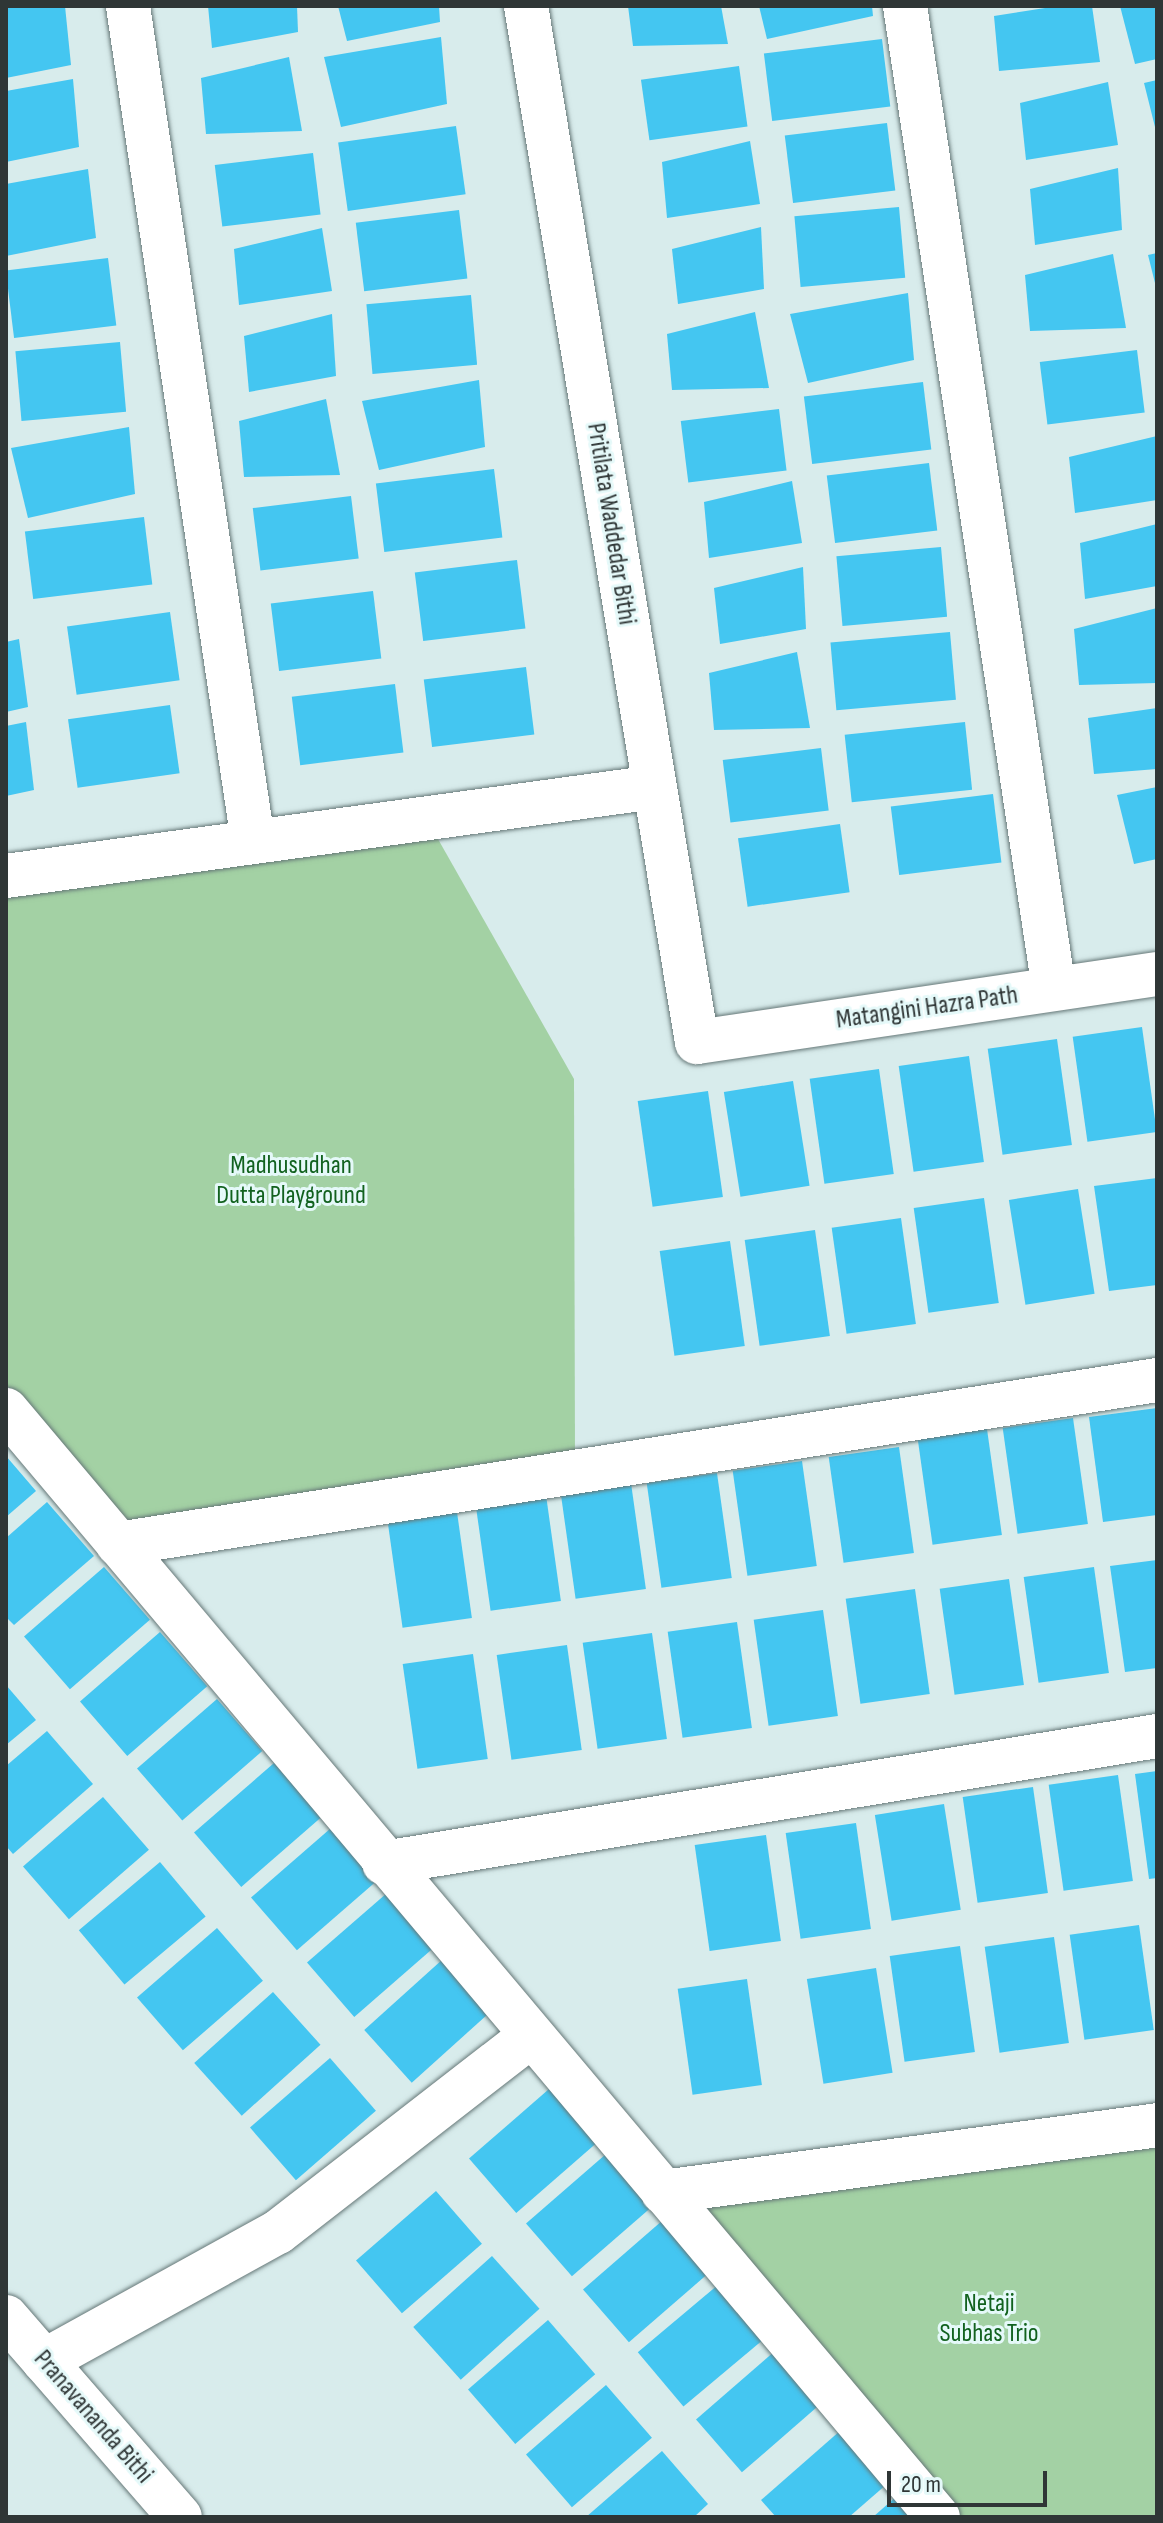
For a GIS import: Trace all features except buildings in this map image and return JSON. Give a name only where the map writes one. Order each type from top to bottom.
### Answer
[{"type":"street","points":[[128,6],[253,841]]},
{"type":"street","name":"Pritilata Waddedar Bithi","points":[[526,6],[697,1042]]},
{"type":"street","points":[[905,6],[1054,989]]},
{"type":"street","points":[[6,876],[655,787]]},
{"type":"street","name":"Matangini Hazra Path","points":[[697,1042],[1157,974]]},
{"type":"street","points":[[118,1544],[1157,1380]]},
{"type":"street","points":[[6,1410],[384,1863],[938,2517]]},
{"type":"street","points":[[384,1863],[1157,1736]]},
{"type":"street","points":[[44,2361],[278,2232],[531,2036]]},
{"type":"street","points":[[663,2192],[1157,2125]]},
{"type":"street","name":"Pranavananda Bithi","points":[[6,2317],[180,2517]]},
{"type":"green space","name":"Madhusudhan Dutta Playground","points":[[434,832],[574,1079],[575,1459],[128,1529],[6,1384],[6,877]]},
{"type":"green space","name":"Netaji Subhas Trio","points":[[1157,2125],[1157,2517],[938,2517],[663,2192]]}]
